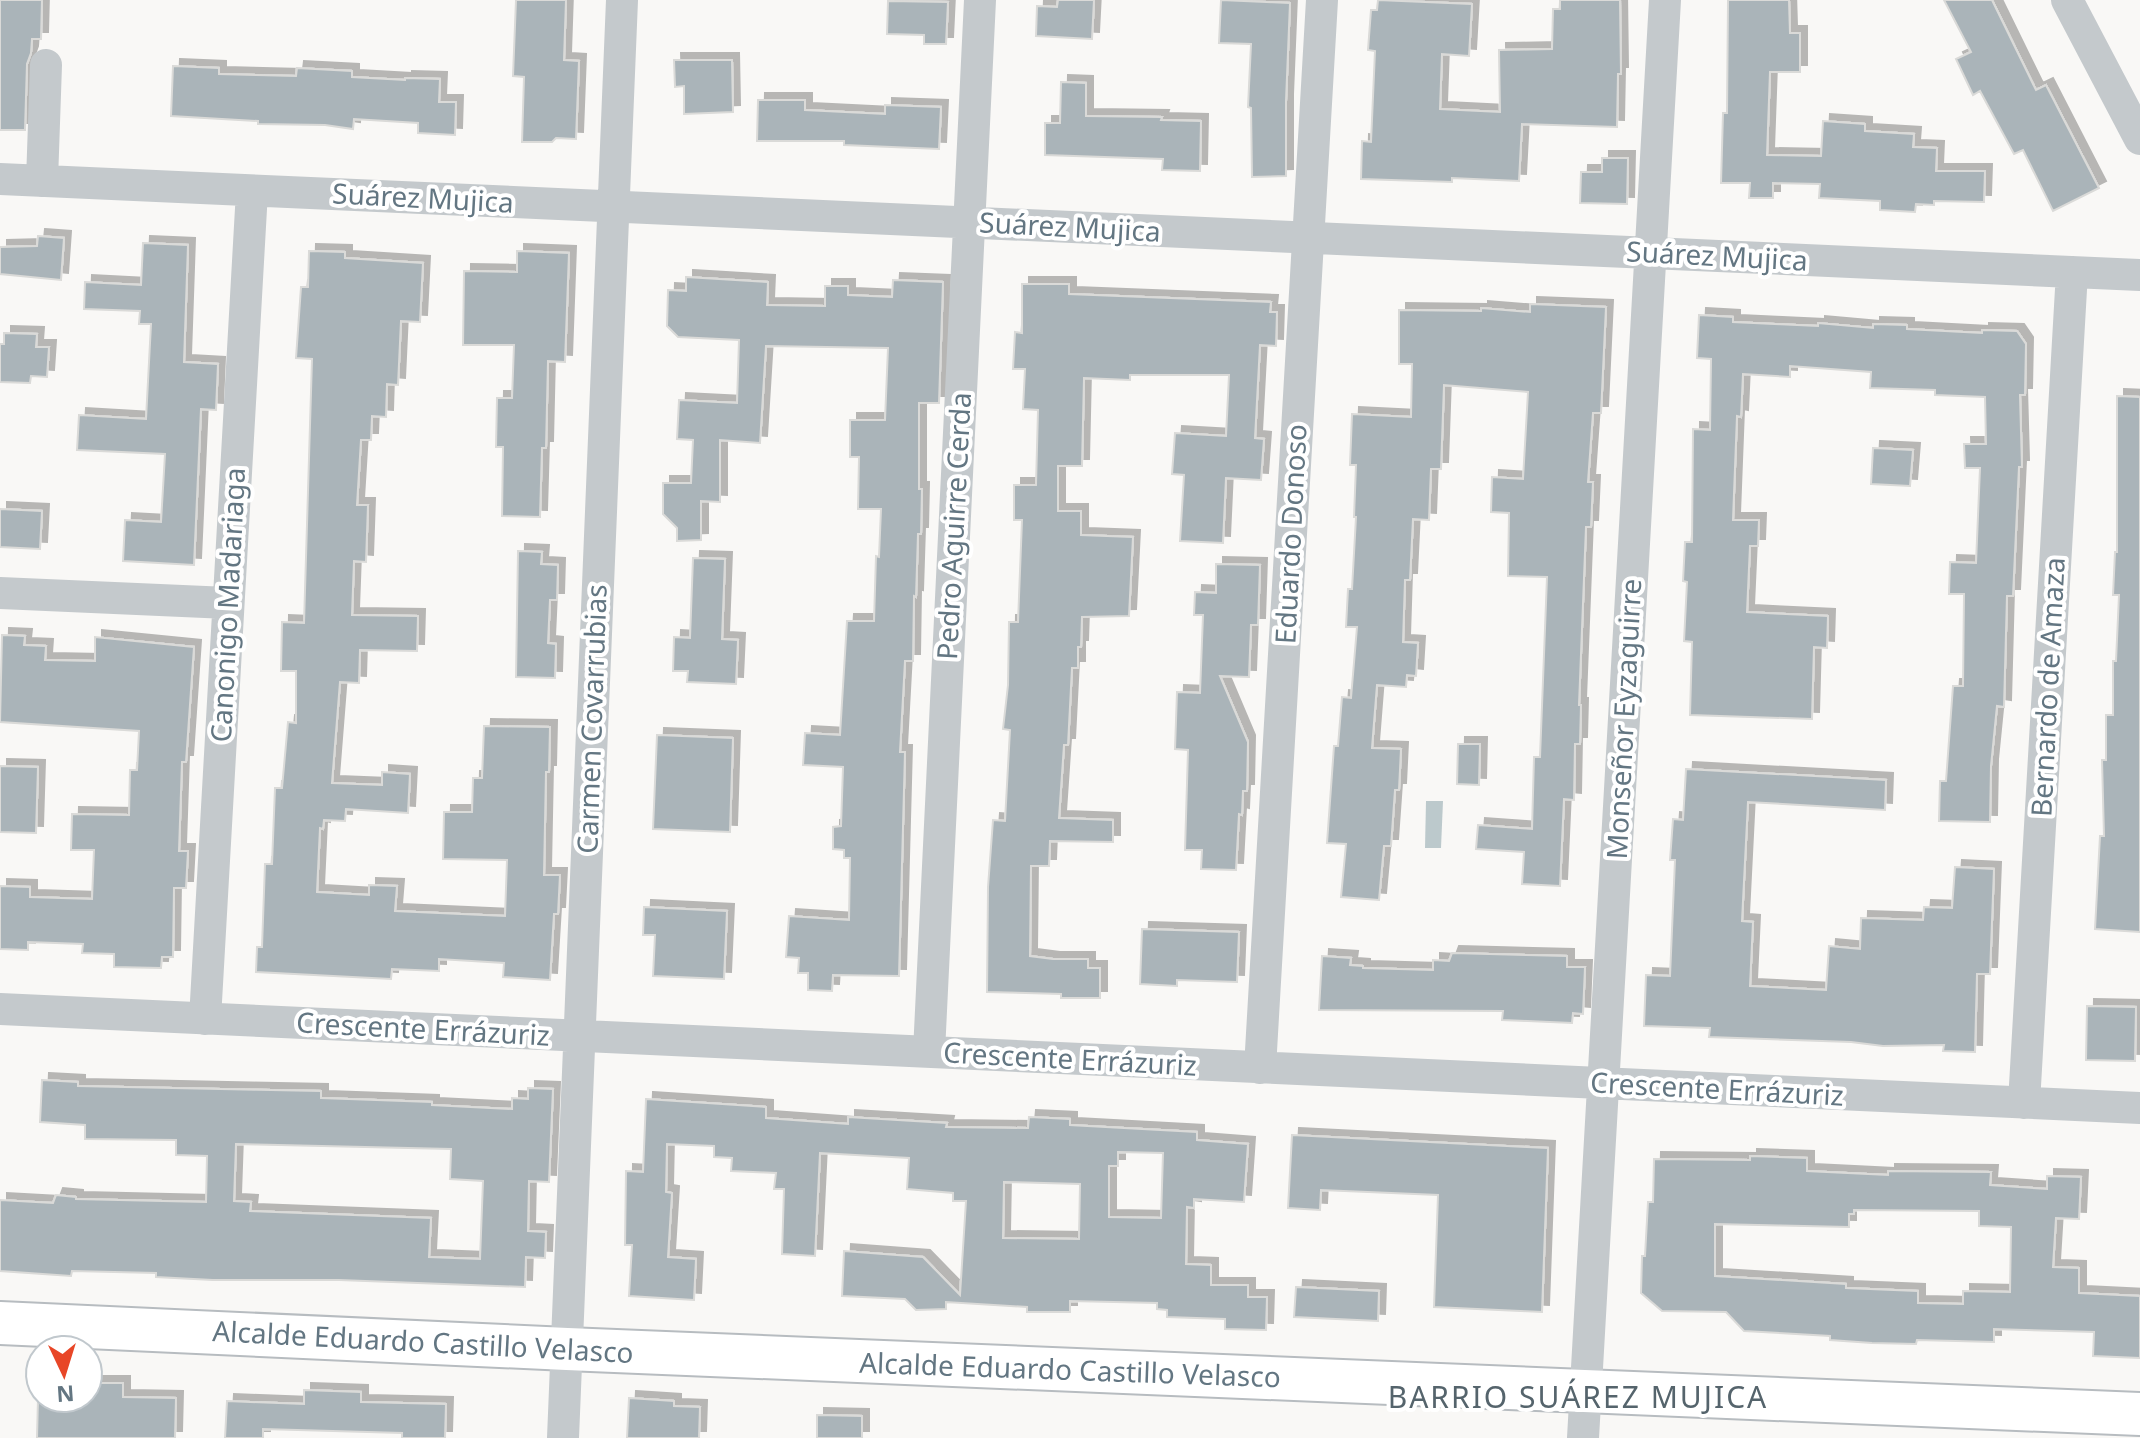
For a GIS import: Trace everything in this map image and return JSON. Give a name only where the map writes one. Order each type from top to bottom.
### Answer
[{"type":"main road","name":"Alcalde Eduardo Castillo Velasco","points":[[0,1323],[2140,1414]]},
{"type":"street","name":"Carmen Covarrubias","points":[[563,1438],[622,0]]},
{"type":"street","name":"Pedro Aguirre Cerda","points":[[929,1052],[980,0]]},
{"type":"street","name":"Eduardo Donoso","points":[[1260,1068],[1322,0]]},
{"type":"street","name":"Monseñor Eyzaguirre","points":[[1583,1438],[1665,0]]},
{"type":"street","points":[[2067,0],[2140,139]]},
{"type":"street","points":[[42,181],[46,65]]},
{"type":"street","name":"Suárez Mujica","points":[[0,179],[2140,275]]},
{"type":"street","name":"Canonigo Madariaga","points":[[205,1019],[252,191]]},
{"type":"street","name":"Bernardo de Amaza","points":[[2024,1103],[2072,272]]},
{"type":"street","points":[[0,593],[228,603]]},
{"type":"street","name":"Crescente Errázuriz","points":[[0,1009],[2140,1108]]},
{"type":"shaded area","points":[[1426,801],[1443,801],[1441,848],[1425,848]]},
{"type":"building","points":[[0,0],[42,0],[41,39],[32,39],[27,64],[25,130],[0,130]]},
{"type":"building","points":[[516,0],[566,0],[564,60],[579,61],[576,139],[522,142],[524,77],[513,76]]},
{"type":"building","points":[[1058,0],[1094,0],[1092,39],[1036,36],[1037,6],[1057,7]]},
{"type":"building","points":[[1221,0],[1290,3],[1286,176],[1252,177],[1251,108],[1248,107],[1251,44],[1219,43]]},
{"type":"building","points":[[1378,0],[1472,4],[1469,56],[1442,54],[1440,109],[1500,112],[1499,50],[1552,49],[1553,9],[1560,9],[1560,0],[1620,0],[1621,74],[1618,74],[1617,127],[1522,124],[1519,181],[1361,179],[1362,141],[1371,142],[1375,51],[1368,50],[1371,10],[1377,10]]},
{"type":"building","points":[[1728,0],[1789,0],[1790,33],[1800,33],[1800,72],[1770,72],[1767,155],[1821,156],[1823,121],[1865,124],[1865,131],[1914,134],[1913,147],[1937,148],[1936,171],[1985,171],[1984,202],[1934,201],[1934,205],[1916,204],[1915,212],[1880,210],[1880,201],[1819,198],[1820,184],[1773,183],[1773,198],[1749,198],[1750,183],[1721,183],[1723,113],[1727,113]]},
{"type":"building","points":[[1944,0],[1992,0],[2036,90],[2046,85],[2099,188],[2053,211],[2023,150],[2014,154],[1980,91],[1973,95],[1956,59],[1971,52]]},
{"type":"building","points":[[888,1],[948,2],[946,44],[924,44],[924,35],[887,34]]},
{"type":"building","points":[[674,60],[732,60],[733,112],[684,114],[684,86],[675,87]]},
{"type":"building","points":[[173,66],[219,68],[219,74],[296,76],[297,68],[352,71],[352,77],[440,79],[439,102],[456,102],[455,135],[418,133],[418,123],[354,119],[353,129],[171,116]]},
{"type":"building","points":[[1061,82],[1086,83],[1086,116],[1201,121],[1200,171],[1162,170],[1163,159],[1045,155],[1045,123],[1060,123]]},
{"type":"building","points":[[758,100],[805,100],[805,110],[885,114],[885,105],[941,107],[939,149],[844,145],[844,141],[757,141]]},
{"type":"building","points":[[1602,158],[1628,158],[1627,204],[1580,203],[1581,172],[1602,172]]},
{"type":"building","points":[[38,236],[64,238],[61,280],[0,274],[0,247],[37,246]]},
{"type":"building","points":[[143,243],[188,245],[184,362],[218,364],[216,410],[201,409],[194,565],[123,561],[125,520],[161,522],[165,454],[77,450],[79,415],[146,419],[151,324],[139,324],[140,311],[84,309],[85,282],[141,285]]},
{"type":"building","points":[[309,251],[345,252],[345,258],[423,263],[420,322],[401,321],[398,385],[387,384],[386,417],[372,416],[371,440],[361,440],[357,505],[368,505],[366,562],[354,561],[352,615],[418,616],[417,651],[360,650],[359,683],[340,682],[332,783],[382,785],[382,772],[410,774],[408,813],[346,809],[345,821],[324,820],[323,829],[320,828],[317,892],[369,895],[369,885],[397,886],[395,911],[505,916],[507,860],[443,859],[444,812],[472,812],[473,778],[482,778],[484,726],[550,727],[544,875],[560,875],[550,980],[503,977],[504,963],[439,959],[439,971],[392,969],[391,979],[256,972],[257,947],[262,947],[265,864],[272,864],[275,788],[282,788],[288,722],[296,723],[296,671],[281,671],[282,622],[304,623],[312,359],[296,358],[301,287],[308,287]]},
{"type":"building","points":[[517,251],[569,253],[565,362],[548,361],[546,448],[542,448],[540,517],[502,516],[503,447],[496,447],[497,398],[512,398],[514,345],[463,345],[464,271],[517,272]]},
{"type":"building","points":[[686,277],[768,282],[767,305],[825,306],[825,286],[848,286],[848,295],[892,297],[893,280],[943,282],[939,403],[919,403],[921,534],[918,534],[914,596],[913,661],[905,661],[900,752],[905,752],[899,976],[833,975],[832,991],[808,990],[808,973],[798,973],[799,958],[786,957],[789,916],[849,920],[850,858],[844,858],[844,850],[833,849],[833,827],[841,826],[843,767],[803,765],[805,733],[840,735],[847,621],[874,621],[881,509],[858,509],[859,457],[850,457],[850,420],[885,420],[888,348],[766,346],[760,443],[720,440],[720,502],[701,501],[701,540],[677,541],[677,528],[663,514],[663,483],[691,483],[693,440],[677,439],[679,400],[737,403],[739,340],[678,337],[667,326],[668,290],[686,291]]},
{"type":"building","points":[[1022,284],[1069,284],[1069,294],[1271,302],[1270,312],[1277,312],[1276,346],[1260,345],[1255,438],[1264,439],[1261,480],[1226,478],[1223,543],[1180,541],[1184,475],[1172,474],[1175,433],[1226,436],[1229,375],[1130,375],[1130,380],[1084,378],[1082,466],[1058,466],[1058,511],[1081,511],[1081,535],[1133,537],[1129,616],[1082,617],[1078,668],[1072,668],[1068,745],[1064,745],[1059,818],[1113,820],[1113,842],[1050,841],[1049,866],[1031,866],[1030,956],[1088,959],[1088,968],[1100,968],[1100,998],[987,992],[988,887],[993,820],[1005,821],[1010,730],[1003,729],[1008,685],[1009,622],[1018,622],[1022,520],[1014,520],[1014,485],[1036,485],[1038,410],[1023,409],[1025,369],[1013,369],[1015,332],[1022,333]]},
{"type":"building","points":[[1530,304],[1606,307],[1601,413],[1593,413],[1588,482],[1593,482],[1591,527],[1586,527],[1580,744],[1575,744],[1574,800],[1564,799],[1560,886],[1522,884],[1524,852],[1476,849],[1478,825],[1532,829],[1534,757],[1540,757],[1547,577],[1508,576],[1509,513],[1491,512],[1492,477],[1523,479],[1528,392],[1444,385],[1441,469],[1431,469],[1429,520],[1413,519],[1410,580],[1405,580],[1403,642],[1418,643],[1416,676],[1407,675],[1406,687],[1377,685],[1372,748],[1401,749],[1391,846],[1384,846],[1379,900],[1341,897],[1346,844],[1327,843],[1334,746],[1338,746],[1342,697],[1351,698],[1357,627],[1346,627],[1348,589],[1352,589],[1356,517],[1356,465],[1350,465],[1352,414],[1411,417],[1412,364],[1399,364],[1399,310],[1481,311],[1481,308],[1530,312]]},
{"type":"building","points":[[1699,315],[1733,317],[1733,322],[1818,326],[1818,323],[1873,328],[1873,324],[1907,325],[1907,329],[1982,333],[1982,330],[2017,331],[2026,344],[2025,395],[2020,395],[2022,467],[2019,467],[2013,596],[2007,596],[2004,707],[1997,706],[1990,822],[1939,821],[1940,781],[1946,781],[1953,686],[1963,686],[1964,594],[1949,594],[1950,562],[1976,563],[1980,468],[1965,468],[1964,444],[1986,444],[1985,397],[1935,395],[1935,390],[1870,388],[1871,372],[1790,366],[1790,377],[1743,374],[1741,417],[1737,416],[1733,520],[1759,520],[1758,546],[1750,546],[1747,612],[1828,616],[1827,648],[1814,647],[1812,719],[1690,715],[1692,642],[1684,641],[1687,582],[1683,581],[1685,542],[1692,542],[1693,429],[1710,430],[1711,359],[1697,358]]},
{"type":"building","points":[[4,333],[37,334],[36,347],[49,347],[47,377],[31,376],[30,383],[0,382],[0,344],[4,344]]},
{"type":"building","points":[[2117,396],[2140,397],[2140,932],[2095,929],[2100,836],[2104,836],[2102,760],[2106,760],[2106,715],[2113,715],[2113,661],[2116,661],[2119,595],[2113,595],[2117,552]]},
{"type":"building","points":[[1873,448],[1913,450],[1910,486],[1871,484]]},
{"type":"building","points":[[0,509],[42,511],[40,549],[0,547]]},
{"type":"building","points":[[518,551],[542,552],[541,564],[558,565],[557,600],[550,600],[548,643],[556,644],[555,678],[516,677]]},
{"type":"building","points":[[693,558],[725,559],[722,639],[738,640],[736,684],[687,682],[688,671],[673,671],[674,637],[690,638]]},
{"type":"building","points":[[1216,564],[1260,565],[1258,625],[1251,625],[1249,677],[1220,676],[1248,742],[1247,791],[1243,791],[1242,815],[1239,814],[1236,870],[1201,869],[1202,850],[1185,850],[1188,750],[1175,749],[1177,692],[1200,693],[1203,615],[1194,615],[1195,592],[1216,593]]},
{"type":"building","points":[[2,635],[25,636],[24,645],[46,646],[45,660],[95,661],[95,637],[194,647],[186,762],[182,762],[179,851],[188,851],[186,888],[174,888],[173,957],[162,957],[161,968],[114,967],[114,954],[82,953],[83,944],[28,942],[28,950],[0,949],[0,886],[30,887],[30,897],[92,899],[94,850],[71,850],[72,814],[129,815],[130,770],[137,770],[139,731],[0,722]]},
{"type":"building","points":[[657,735],[733,738],[730,832],[653,829]]},
{"type":"building","points":[[1458,744],[1480,744],[1479,785],[1457,784]]},
{"type":"building","points":[[0,766],[38,767],[36,833],[0,832]]},
{"type":"building","points":[[1686,769],[1886,780],[1885,810],[1748,802],[1742,921],[1753,922],[1750,986],[1826,990],[1829,946],[1860,949],[1861,918],[1923,920],[1924,907],[1952,908],[1955,867],[1994,869],[1990,974],[1977,974],[1975,1052],[1943,1051],[1944,1045],[1883,1046],[1709,1037],[1710,1028],[1644,1026],[1646,975],[1670,976],[1675,860],[1670,860],[1673,819],[1683,820]]},
{"type":"building","points":[[644,907],[727,911],[724,979],[653,976],[655,935],[643,935]]},
{"type":"building","points":[[1142,929],[1239,932],[1237,982],[1177,980],[1177,986],[1140,984]]},
{"type":"building","points":[[1452,953],[1567,956],[1567,967],[1585,967],[1583,1014],[1573,1013],[1572,1023],[1502,1020],[1503,1011],[1319,1010],[1322,956],[1351,958],[1350,965],[1363,968],[1433,970],[1433,960],[1449,961]]},
{"type":"building","points":[[2087,1006],[2136,1007],[2135,1061],[2086,1060]]},
{"type":"building","points":[[42,1080],[78,1082],[78,1086],[321,1091],[321,1098],[512,1109],[512,1098],[528,1099],[528,1088],[553,1089],[549,1182],[529,1181],[528,1231],[546,1232],[545,1258],[526,1257],[525,1287],[339,1280],[213,1280],[156,1277],[156,1273],[72,1271],[71,1276],[0,1271],[0,1200],[53,1203],[56,1195],[76,1199],[206,1202],[207,1156],[176,1155],[176,1140],[85,1139],[85,1125],[40,1122]],"holes":[[[236,1144],[451,1149],[450,1179],[483,1181],[480,1259],[429,1257],[431,1218],[250,1211],[251,1202],[234,1201]]]},
{"type":"building","points":[[646,1099],[766,1107],[766,1118],[848,1124],[848,1117],[947,1123],[946,1127],[1028,1128],[1029,1117],[1070,1119],[1070,1125],[1197,1132],[1197,1140],[1248,1144],[1244,1202],[1194,1199],[1194,1208],[1187,1207],[1186,1264],[1211,1265],[1211,1285],[1248,1285],[1248,1297],[1267,1297],[1266,1330],[1225,1329],[1225,1319],[1167,1317],[1167,1310],[1157,1309],[1157,1303],[1070,1301],[1070,1312],[1027,1312],[1027,1307],[946,1302],[946,1309],[916,1310],[905,1299],[842,1296],[844,1251],[923,1257],[960,1295],[966,1201],[953,1201],[953,1193],[907,1189],[909,1158],[820,1153],[815,1256],[782,1254],[784,1189],[774,1189],[776,1173],[731,1171],[732,1158],[714,1157],[714,1146],[667,1144],[666,1192],[672,1193],[668,1257],[696,1259],[694,1300],[629,1296],[632,1245],[625,1245],[626,1171],[643,1172]],"holes":[[[1118,1152],[1163,1153],[1161,1218],[1109,1217],[1109,1166],[1118,1166]],[[1004,1182],[1080,1184],[1079,1239],[1003,1238]]]},
{"type":"building","points":[[1292,1135],[1548,1148],[1542,1312],[1434,1307],[1438,1195],[1321,1190],[1320,1210],[1288,1208]]},
{"type":"building","points":[[1750,1156],[1807,1158],[1807,1171],[1888,1175],[1888,1171],[1991,1172],[1990,1185],[2047,1189],[2047,1176],[2081,1177],[2079,1219],[2056,1218],[2053,1267],[2079,1268],[2079,1293],[2140,1296],[2140,1358],[2093,1356],[2094,1332],[1994,1329],[1994,1342],[1917,1340],[1916,1344],[1872,1343],[1830,1340],[1830,1336],[1744,1331],[1726,1312],[1662,1311],[1641,1293],[1648,1202],[1653,1202],[1654,1159],[1750,1160]],"holes":[[[1854,1210],[1979,1211],[1979,1226],[2011,1227],[2010,1292],[1963,1291],[1963,1304],[1918,1303],[1918,1291],[1715,1276],[1715,1224],[1849,1227],[1849,1214],[1854,1214]]]},
{"type":"building","points":[[1296,1287],[1379,1291],[1378,1321],[1294,1317]]},
{"type":"building","points":[[104,1383],[123,1383],[123,1397],[176,1398],[175,1438],[37,1438],[38,1414],[104,1414]]},
{"type":"building","points":[[304,1390],[361,1392],[361,1402],[446,1404],[445,1438],[402,1438],[402,1433],[263,1429],[263,1438],[225,1438],[227,1401],[304,1404]]},
{"type":"building","points":[[629,1398],[674,1401],[674,1406],[700,1407],[699,1438],[627,1438]]},
{"type":"building","points":[[817,1415],[862,1416],[862,1438],[817,1438]]},
{"type":"district","name":"BARRIO SUÁREZ MUJICA","points":[[1578,1398]]}]
